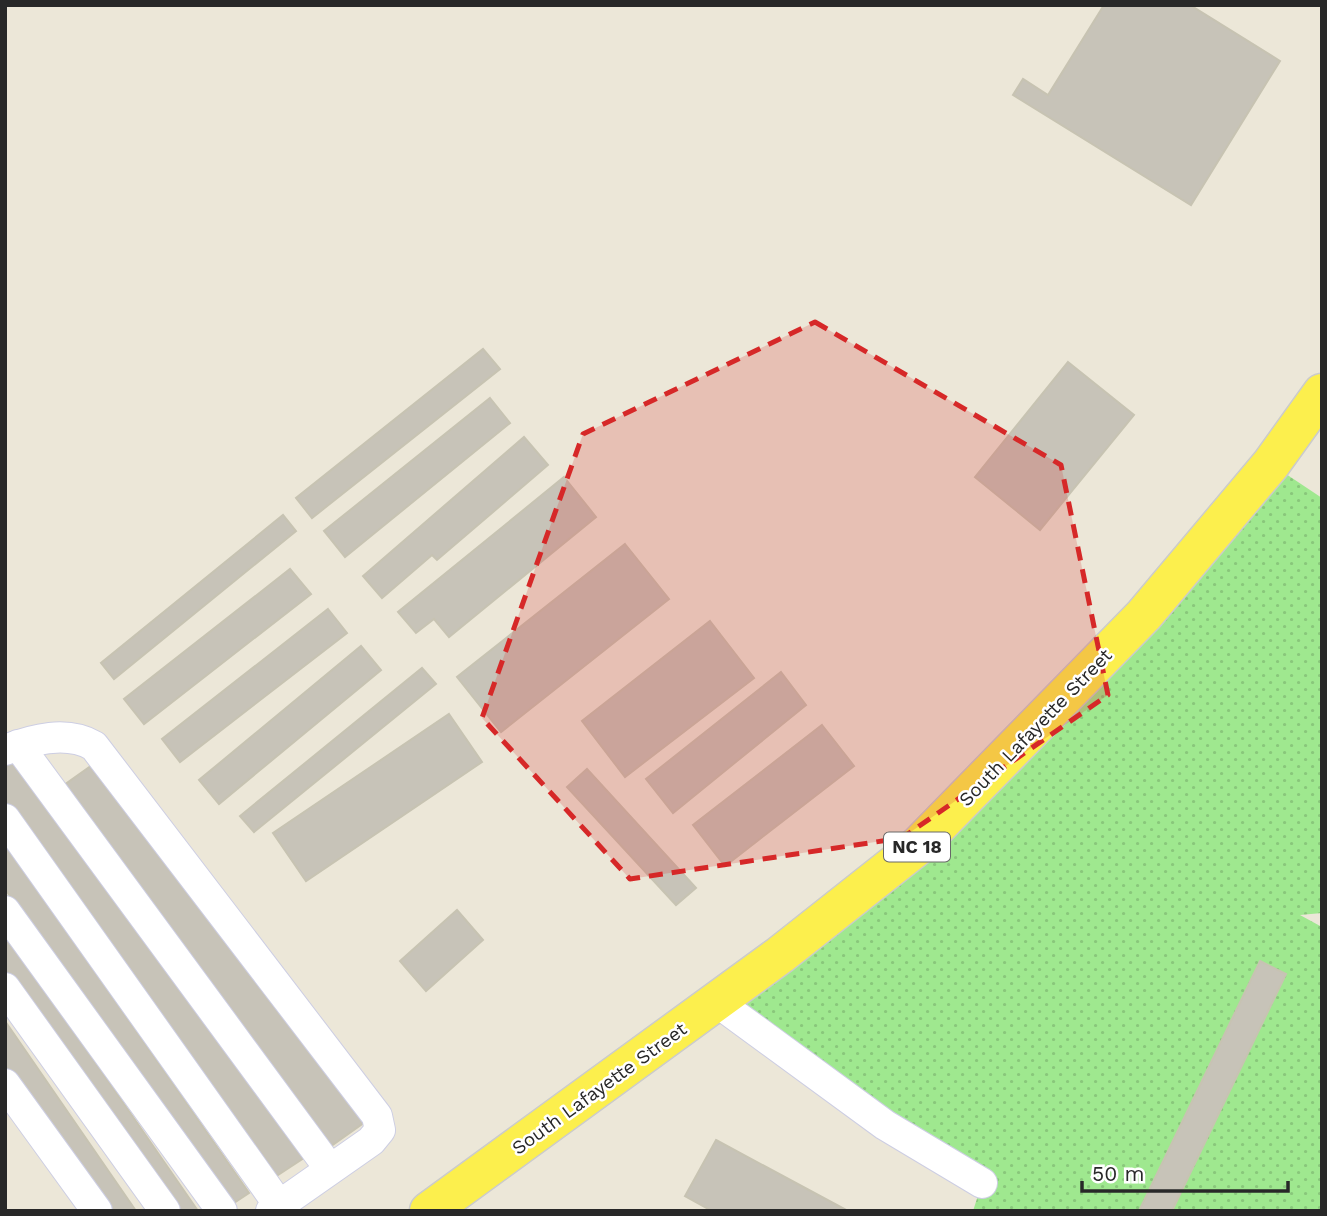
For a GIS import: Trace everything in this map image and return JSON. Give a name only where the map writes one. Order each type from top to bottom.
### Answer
[{"type":"main road","name":"South Lafayette Street","points":[[429,1211],[717,1002],[919,845],[1144,615],[1271,464],[1322,393]]},
{"type":"lane","points":[[5,818],[275,1208],[330,1169],[376,1135],[380,1124],[377,1116],[94,746],[70,737],[12,748],[330,1169]]},
{"type":"lane","points":[[5,911],[222,1211]]},
{"type":"lane","points":[[5,988],[165,1211]]},
{"type":"lane","points":[[717,1002],[885,1125],[982,1183]]},
{"type":"lane","points":[[5,1084],[97,1211]]},
{"type":"highlighted area","points":[[815,322],[1061,465],[1108,695],[902,838],[630,879],[482,718],[583,434]]},
{"type":"green space","points":[[1271,464],[1322,498],[1322,913],[1300,915],[1322,927],[1322,1211],[973,1211],[982,1183],[718,1001],[919,845]]},
{"type":"building","points":[[1104,5],[1190,5],[1280,61],[1191,205],[1013,95],[1023,79],[1048,95]]},
{"type":"building","points":[[483,349],[500,369],[312,518],[296,498]]},
{"type":"building","points":[[1068,362],[1134,415],[1040,530],[975,477]]},
{"type":"building","points":[[490,398],[510,423],[345,557],[324,531]]},
{"type":"building","points":[[524,437],[548,465],[437,560],[432,555],[382,598],[363,576]]},
{"type":"building","points":[[564,477],[596,517],[449,637],[434,619],[416,633],[398,612]]},
{"type":"building","points":[[283,515],[296,531],[114,679],[101,663]]},
{"type":"building","points":[[625,544],[669,599],[501,732],[457,677]]},
{"type":"building","points":[[290,569],[311,594],[144,724],[124,699]]},
{"type":"building","points":[[328,609],[347,633],[180,762],[162,739]]},
{"type":"building","points":[[710,621],[754,678],[625,777],[582,721]]},
{"type":"building","points":[[361,646],[381,670],[219,804],[199,780]]},
{"type":"building","points":[[422,668],[436,684],[254,832],[240,816]]},
{"type":"building","points":[[781,672],[806,705],[673,813],[646,779]]},
{"type":"building","points":[[449,714],[482,762],[306,881],[273,833]]},
{"type":"building","points":[[822,725],[854,766],[725,866],[693,825]]},
{"type":"building","points":[[21,754],[313,1152],[269,1181],[5,811],[5,765]]},
{"type":"building","points":[[95,763],[365,1122],[324,1151],[57,790]]},
{"type":"building","points":[[587,769],[696,888],[676,905],[567,787]]},
{"type":"building","points":[[5,843],[249,1193],[231,1205],[5,889]]},
{"type":"building","points":[[457,910],[483,940],[426,991],[400,961]]},
{"type":"building","points":[[5,932],[198,1211],[169,1211],[5,975]]},
{"type":"building","points":[[1260,961],[1286,974],[1172,1211],[1139,1211]]},
{"type":"building","points":[[5,1021],[136,1211],[105,1211],[5,1067]]},
{"type":"building","points":[[716,1140],[848,1211],[712,1211],[685,1196]]}]
